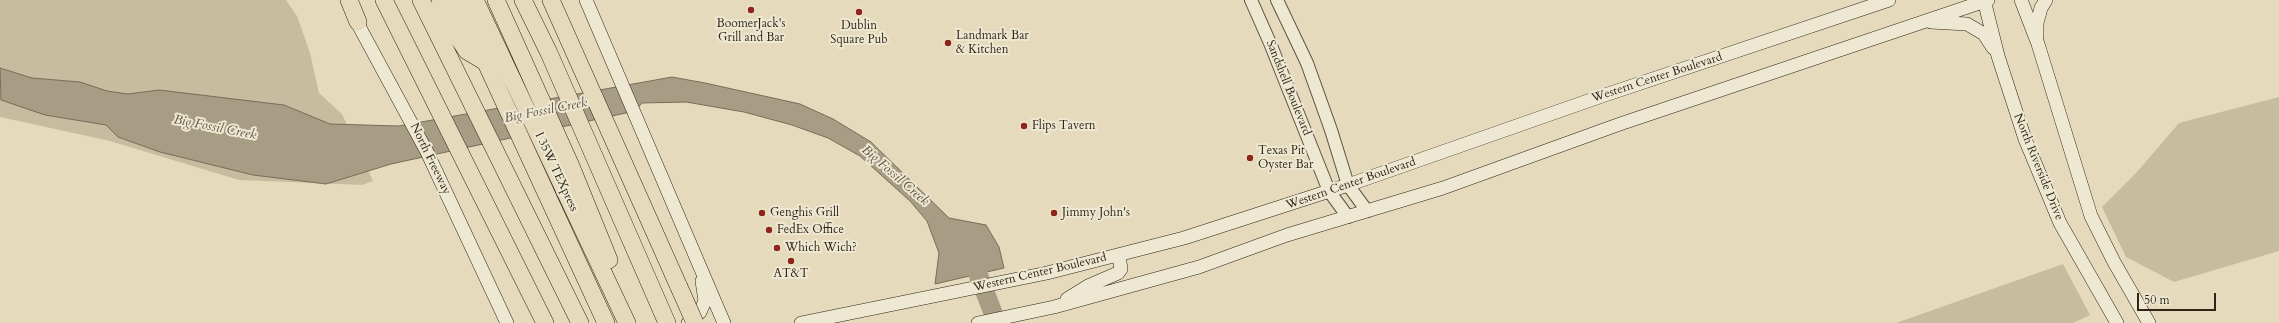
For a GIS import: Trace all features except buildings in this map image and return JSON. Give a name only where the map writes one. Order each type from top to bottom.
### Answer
[{"type":"highway","points":[[349,0],[358,22]]},
{"type":"highway","points":[[384,0],[471,178],[545,323]]},
{"type":"highway","points":[[421,0],[576,316]]},
{"type":"highway","points":[[440,0],[455,33],[467,51],[487,63]]},
{"type":"highway","name":"I 35W TEXpress","points":[[457,0],[606,323]]},
{"type":"highway","name":"I 35W TEXpress","points":[[475,0],[504,61],[562,166]]},
{"type":"highway","points":[[496,0],[522,55],[562,166],[625,298],[627,322]]},
{"type":"highway","points":[[523,0],[549,53],[667,323]]},
{"type":"highway","points":[[551,0],[695,323]]},
{"type":"main road","name":"North Freeway","points":[[344,0],[358,22],[392,84],[444,187],[507,323]]},
{"type":"main road","points":[[586,0],[724,323]]},
{"type":"main road","name":"Western Center Boulevard","points":[[801,323],[926,299],[1047,273],[1119,256],[1204,232],[1348,185],[1602,96],[1688,69],[1889,0]]},
{"type":"main road","points":[[978,323],[1054,307],[1199,267],[1288,235],[1443,188],[1620,124],[1985,0]]},
{"type":"main road","name":"North Riverside Drive","points":[[1985,0],[1998,56],[2025,139],[2060,222],[2116,323]]},
{"type":"main road","points":[[2021,0],[2038,44],[2091,216],[2114,262],[2149,323]]},
{"type":"main road","points":[[2038,44],[2037,23],[2041,8],[2046,0]]},
{"type":"main road","points":[[1923,21],[1967,24],[1984,34],[1998,56]]},
{"type":"main road","points":[[1054,307],[1088,286],[1118,273],[1121,269],[1119,256]]},
{"type":"main road","points":[[688,323],[700,312],[705,301],[698,261]]},
{"type":"street","name":"Sandshell Boulevard","points":[[1251,0],[1270,43],[1329,191],[1348,217]]},
{"type":"street","name":"Sandshell Boulevard","points":[[1278,0],[1307,63],[1331,130],[1348,185],[1367,211]]},
{"type":"shaded area","points":[[0,0],[286,0],[297,16],[310,53],[319,93],[342,114],[373,181],[362,185],[239,180],[110,141],[0,117]]},
{"type":"shaded area","points":[[2279,97],[2279,251],[2174,282],[2126,257],[2102,207],[2137,172],[2179,123]]},
{"type":"shaded area","points":[[2063,264],[2090,315],[2073,323],[1896,323]]},
{"type":"water","points":[[0,68],[32,78],[80,82],[107,91],[128,94],[159,90],[284,105],[330,124],[399,126],[672,77],[705,83],[800,104],[833,119],[871,142],[949,218],[986,225],[999,247],[1004,268],[935,284],[939,253],[927,221],[910,201],[860,156],[828,138],[792,125],[744,112],[686,102],[642,103],[635,111],[391,164],[326,184],[253,175],[160,152],[118,137],[106,125],[45,115],[1,100]]},
{"type":"waterway","name":"Big Fossil Creek","points":[[969,251],[997,323]]},
{"type":"place","name":"BoomerJack's Grill and Bar","points":[[751,10]]},
{"type":"place","name":"Dublin Square Pub","points":[[859,12]]},
{"type":"place","name":"Landmark Bar & Kitchen","points":[[948,43]]},
{"type":"place","name":"Flips Tavern","points":[[1024,126]]},
{"type":"place","name":"Texas Pit Oyster Bar","points":[[1250,158]]},
{"type":"place","name":"Genghis Grill","points":[[762,213]]},
{"type":"place","name":"Jimmy John's","points":[[1054,213]]},
{"type":"place","name":"FedEx Office","points":[[769,230]]},
{"type":"place","name":"Which Wich?","points":[[777,248]]},
{"type":"place","name":"AT&T","points":[[791,261]]}]
